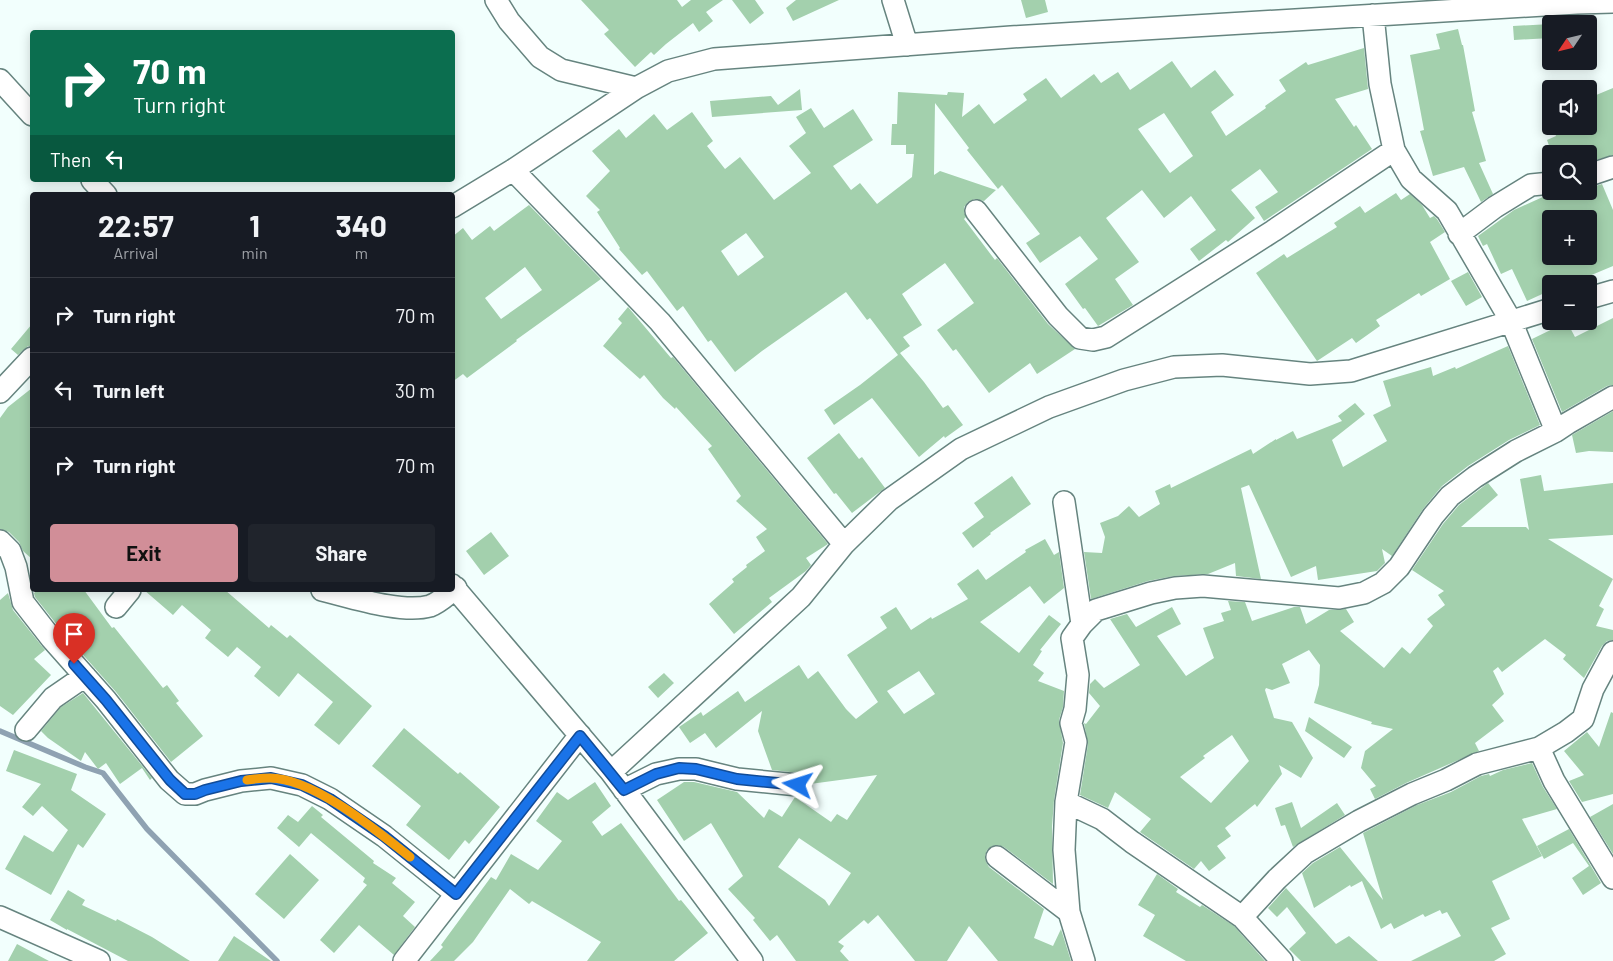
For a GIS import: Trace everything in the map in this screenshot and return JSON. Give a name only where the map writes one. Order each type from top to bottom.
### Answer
[{"type":"street","points":[[496,0],[509,21],[540,57],[562,70],[636,88]]},
{"type":"street","points":[[893,0],[907,45]]},
{"type":"street","points":[[455,205],[636,88],[668,71],[714,59],[1577,1],[1613,2]]},
{"type":"street","points":[[1373,15],[1380,84],[1394,150],[1411,179],[1446,211],[1511,321],[1556,431]]},
{"type":"street","points":[[0,80],[30,113]]},
{"type":"street","points":[[976,211],[1058,316],[1080,338],[1093,340],[1106,337],[1394,150]]},
{"type":"street","points":[[1597,172],[1613,167]]},
{"type":"street","points":[[512,170],[660,322],[844,544]]},
{"type":"street","points":[[94,182],[103,192]]},
{"type":"street","points":[[1459,234],[1495,207],[1531,185],[1542,184]]},
{"type":"street","points":[[1597,296],[1613,291]]},
{"type":"street","points":[[611,772],[801,597],[844,544],[889,500],[961,449],[1049,407],[1124,380],[1174,367],[1222,365],[1310,374],[1351,371],[1542,312]]},
{"type":"street","points":[[0,392],[30,360]]},
{"type":"street","points":[[1084,961],[1069,912],[1064,850],[1066,802],[1076,742],[1071,723],[1075,709],[1078,675],[1072,638],[1082,624],[1096,610],[1151,593],[1175,588],[1202,586],[1339,598],[1364,593],[1383,584],[1399,567],[1433,516],[1450,496],[1516,451],[1556,431],[1613,398]]},
{"type":"street","points":[[1064,502],[1082,624]]},
{"type":"street","points":[[0,541],[10,550],[16,567],[23,602],[40,626],[106,700],[170,780],[185,794],[195,794],[241,781],[271,778],[302,785],[330,799],[384,836],[456,894]]},
{"type":"street","points":[[455,587],[611,772],[752,961]]},
{"type":"street","points":[[116,607],[128,592]]},
{"type":"street","points":[[331,592],[412,608],[432,606],[447,592]]},
{"type":"street","points":[[1242,917],[1277,878],[1305,853],[1358,821],[1477,764],[1539,748],[1566,732],[1583,719],[1593,689],[1613,652]]},
{"type":"street","points":[[26,730],[53,698],[85,676]]},
{"type":"street","points":[[404,961],[580,736]]},
{"type":"street","points":[[1539,748],[1554,781],[1613,878]]},
{"type":"street","points":[[624,790],[656,774],[679,768],[696,769],[737,779],[798,785]]},
{"type":"street","points":[[1066,802],[1102,819],[1132,842],[1242,917],[1282,961]]},
{"type":"street","points":[[997,857],[1069,912]]},
{"type":"street","points":[[0,917],[99,961]]},
{"type":"building","points":[[581,0],[677,0],[682,7],[691,0],[723,0],[706,12],[713,21],[699,32],[693,23],[654,55],[651,52],[635,67],[604,34],[609,30]]},
{"type":"building","points":[[732,0],[755,0],[764,13],[750,24]]},
{"type":"building","points":[[796,0],[839,0],[793,21],[786,8]]},
{"type":"building","points":[[1021,0],[1045,0],[1048,12],[1026,18]]},
{"type":"building","points":[[1542,24],[1542,38],[1514,40],[1513,26]]},
{"type":"building","points":[[1458,29],[1463,45],[1475,111],[1472,112],[1486,161],[1479,163],[1493,194],[1481,202],[1464,167],[1433,176],[1420,131],[1424,130],[1410,55],[1440,49],[1436,34]]},
{"type":"building","points":[[1364,48],[1368,89],[1335,99],[1372,149],[1264,221],[1255,207],[1278,192],[1260,169],[1231,190],[1255,218],[1228,242],[1226,240],[1199,261],[1190,249],[1216,230],[1191,196],[1164,218],[1142,190],[1106,218],[1139,262],[1115,279],[1133,305],[1098,326],[1065,284],[1098,259],[1080,236],[1040,263],[1026,243],[1040,234],[1002,185],[998,189],[967,150],[969,148],[935,103],[934,175],[940,171],[996,190],[984,201],[975,199],[968,202],[964,207],[966,217],[964,219],[1048,324],[1075,349],[1037,374],[1030,363],[989,393],[956,349],[953,351],[937,330],[974,303],[945,263],[902,294],[922,325],[903,337],[910,346],[900,353],[943,408],[948,405],[963,425],[945,438],[944,436],[919,457],[872,398],[834,425],[824,410],[898,355],[870,318],[867,320],[846,292],[735,372],[711,340],[708,342],[683,306],[677,311],[647,271],[642,275],[619,249],[597,212],[600,210],[586,196],[610,171],[592,151],[619,129],[626,138],[654,114],[667,130],[692,112],[713,141],[707,146],[725,169],[740,157],[774,200],[811,173],[789,146],[806,133],[796,117],[811,108],[824,128],[853,109],[873,140],[833,166],[851,190],[860,183],[877,204],[912,177],[914,154],[906,154],[906,145],[891,145],[892,124],[897,124],[898,92],[947,95],[948,92],[964,93],[962,117],[979,104],[994,124],[1027,100],[1023,94],[1046,78],[1061,98],[1094,74],[1101,83],[1118,72],[1130,90],[1172,61],[1191,88],[1215,70],[1234,95],[1211,112],[1226,136],[1266,108],[1265,106],[1286,91],[1279,80],[1306,62],[1308,65]],"holes":[[[1164,113],[1193,156],[1170,173],[1138,129]],[[746,233],[764,257],[738,276],[721,251]]]},
{"type":"building","points":[[1613,88],[1613,155],[1597,160],[1597,145],[1549,145],[1547,140],[1556,135],[1597,135],[1597,95]]},
{"type":"building","points":[[800,89],[802,110],[712,117],[710,101],[771,96],[778,105]]},
{"type":"building","points":[[1602,184],[1613,210],[1613,266],[1592,275],[1542,275],[1542,294],[1527,301],[1512,269],[1501,274],[1487,244],[1483,246],[1478,236],[1514,210],[1542,197],[1542,200],[1597,200],[1597,186]]},
{"type":"building","points":[[1396,193],[1401,200],[1410,194],[1422,205],[1430,218],[1434,216],[1437,219],[1445,232],[1430,242],[1450,279],[1421,296],[1419,293],[1376,320],[1380,326],[1356,343],[1352,338],[1317,361],[1256,273],[1284,254],[1287,258],[1337,227],[1334,223],[1360,206],[1365,213]]},
{"type":"building","points":[[529,205],[601,279],[467,378],[463,374],[455,380],[455,235],[463,228],[472,240],[490,226],[494,231]],"holes":[[[525,267],[542,290],[501,319],[485,298]]]},
{"type":"building","points":[[1468,272],[1482,297],[1466,306],[1451,281]]},
{"type":"building","points":[[628,307],[671,358],[673,357],[828,544],[806,558],[811,565],[806,571],[769,598],[772,602],[734,634],[709,604],[734,582],[732,579],[747,567],[746,565],[765,551],[756,537],[767,529],[736,501],[741,496],[708,449],[712,446],[676,407],[675,409],[663,398],[644,375],[640,379],[603,346],[622,323],[618,319]]},
{"type":"building","points":[[1613,318],[1613,385],[1607,386],[1562,412],[1532,339],[1551,330],[1571,330],[1575,337],[1589,330],[1597,330],[1597,326]]},
{"type":"building","points":[[30,326],[30,346],[18,355],[11,349]]},
{"type":"building","points":[[1508,346],[1540,425],[1509,440],[1468,466],[1442,486],[1423,509],[1392,556],[1382,549],[1385,563],[1377,571],[1318,580],[1316,566],[1291,577],[1249,485],[1241,488],[1261,579],[1236,576],[1235,563],[1208,574],[1174,576],[1148,581],[1091,599],[1084,552],[1102,553],[1105,537],[1100,523],[1118,516],[1129,506],[1139,517],[1160,504],[1155,491],[1170,484],[1171,488],[1251,449],[1253,454],[1276,439],[1293,431],[1297,439],[1342,421],[1338,416],[1355,403],[1365,414],[1332,440],[1343,467],[1387,441],[1373,415],[1391,406],[1383,381],[1431,367],[1433,376],[1455,367],[1456,369]]},
{"type":"building","points":[[30,390],[30,557],[9,532],[0,529],[0,418],[8,407]]},
{"type":"building","points":[[1613,411],[1613,452],[1589,451],[1576,453],[1572,435]]},
{"type":"building","points":[[839,433],[859,459],[862,457],[885,488],[852,513],[836,493],[834,494],[807,458]]},
{"type":"building","points":[[1541,475],[1544,491],[1613,483],[1613,535],[1548,539],[1613,579],[1599,606],[1604,609],[1596,626],[1613,630],[1613,640],[1607,641],[1602,646],[1584,678],[1563,659],[1566,655],[1545,639],[1502,672],[1498,667],[1493,671],[1504,694],[1492,705],[1504,721],[1475,743],[1479,751],[1406,783],[1375,799],[1370,789],[1376,786],[1361,768],[1365,751],[1393,729],[1371,724],[1372,722],[1314,703],[1319,685],[1320,665],[1309,650],[1282,664],[1290,683],[1272,690],[1266,688],[1265,690],[1274,718],[1292,722],[1313,758],[1301,778],[1279,765],[1282,774],[1257,807],[1255,804],[1225,828],[1231,836],[1217,846],[1226,858],[1209,871],[1201,861],[1194,869],[1140,832],[1151,819],[1115,792],[1108,808],[1080,795],[1088,744],[1084,723],[1086,724],[1100,706],[1089,693],[1090,684],[1095,679],[1104,688],[1140,665],[1110,619],[1127,614],[1136,627],[1172,607],[1181,624],[1157,636],[1186,676],[1214,658],[1203,628],[1224,621],[1221,613],[1231,610],[1228,601],[1245,602],[1252,621],[1294,607],[1300,607],[1306,624],[1329,610],[1346,609],[1354,622],[1340,631],[1384,668],[1402,647],[1410,654],[1433,626],[1427,619],[1445,605],[1438,595],[1444,591],[1412,570],[1443,524],[1459,505],[1488,483],[1498,495],[1461,527],[1526,527],[1529,530],[1520,479]],"holes":[[[1232,735],[1249,761],[1211,803],[1180,777],[1205,758],[1203,756]]]},
{"type":"building","points":[[1012,476],[1031,504],[990,533],[973,548],[962,533],[984,517],[974,503]]},
{"type":"building","points":[[491,532],[509,556],[484,575],[466,551]]},
{"type":"building","points":[[1045,539],[1054,555],[1059,552],[1064,588],[1044,604],[1030,586],[980,622],[1019,653],[1049,615],[1061,624],[1040,650],[1042,651],[1033,665],[1044,673],[1038,681],[1064,691],[1063,707],[1059,720],[1063,743],[1054,800],[1052,827],[1053,884],[1004,847],[992,846],[987,850],[985,856],[989,867],[1044,909],[1034,938],[1053,946],[1061,929],[1071,961],[998,961],[969,926],[947,961],[915,961],[878,915],[868,924],[864,920],[838,942],[844,946],[840,951],[849,961],[796,961],[777,935],[770,941],[753,920],[755,918],[728,889],[743,876],[711,823],[684,841],[657,800],[684,782],[694,782],[737,792],[764,818],[769,809],[782,817],[795,797],[831,822],[837,814],[847,820],[877,775],[810,784],[806,775],[772,770],[758,731],[762,711],[716,748],[705,733],[690,743],[679,727],[701,712],[703,716],[738,691],[745,702],[799,665],[808,679],[818,671],[846,709],[856,719],[878,702],[847,655],[887,628],[880,617],[896,607],[911,630],[931,617],[932,619],[968,599],[957,584],[978,569],[986,580],[1026,552],[1025,550]],"holes":[[[919,671],[935,694],[904,714],[887,691]],[[799,838],[851,873],[829,906],[825,900],[778,867]]]},
{"type":"building","points":[[85,592],[112,628],[114,627],[163,688],[167,685],[179,701],[176,703],[203,736],[171,762],[116,692],[61,630],[35,597],[34,593]]},
{"type":"building","points":[[146,592],[227,592],[269,628],[271,625],[287,638],[290,635],[372,706],[339,745],[314,725],[333,702],[298,673],[279,697],[254,676],[261,667],[237,647],[228,657],[205,638],[211,630],[182,605],[173,615]]},
{"type":"building","points":[[8,593],[13,610],[45,650],[34,659],[51,675],[13,715],[0,706],[0,600]]},
{"type":"building","points":[[664,673],[674,683],[658,698],[648,687]]},
{"type":"building","points":[[83,693],[152,778],[150,780],[142,768],[120,784],[106,763],[98,769],[85,752],[81,761],[41,731],[61,707]]},
{"type":"building","points":[[1611,712],[1613,713],[1613,794],[1582,802],[1569,781],[1584,775],[1564,751],[1587,732],[1599,747]]},
{"type":"building","points":[[1309,717],[1352,747],[1344,758],[1305,731]]},
{"type":"building","points":[[404,728],[458,774],[460,772],[500,807],[469,844],[465,840],[449,860],[406,825],[421,806],[372,766]]},
{"type":"building","points":[[14,750],[77,774],[71,790],[106,814],[83,848],[78,844],[51,895],[5,869],[24,835],[53,852],[68,830],[42,806],[33,816],[22,807],[41,784],[6,771]]},
{"type":"building","points":[[1532,763],[1543,787],[1557,809],[1522,819],[1542,856],[1492,881],[1510,919],[1491,928],[1506,954],[1494,961],[1411,961],[1461,936],[1447,912],[1442,914],[1440,910],[1425,917],[1423,914],[1394,929],[1391,923],[1381,929],[1362,881],[1351,887],[1350,885],[1314,908],[1302,873],[1313,863],[1340,847],[1383,900],[1363,833],[1417,805],[1451,792],[1481,776],[1489,774],[1490,776],[1503,770]]},
{"type":"building","points":[[595,782],[611,806],[592,822],[602,836],[621,823],[679,901],[681,900],[708,933],[674,961],[587,961],[601,942],[532,901],[529,904],[510,889],[473,942],[454,961],[430,961],[443,947],[441,945],[491,877],[496,880],[511,854],[538,870],[562,841],[536,821],[557,792],[568,800]]},
{"type":"building","points":[[1292,802],[1301,828],[1337,803],[1345,815],[1293,847],[1285,825],[1281,826],[1275,808]]},
{"type":"building","points":[[1613,804],[1613,854],[1590,817]]},
{"type":"building","points":[[312,806],[323,815],[321,817],[374,861],[373,863],[396,878],[392,883],[415,902],[403,916],[415,927],[394,955],[359,925],[334,953],[320,940],[367,885],[363,882],[365,878],[311,833],[299,847],[277,828],[288,815],[298,822]]},
{"type":"building","points":[[1569,829],[1601,883],[1583,895],[1572,878],[1589,866],[1573,843],[1544,859],[1537,846]]},
{"type":"building","points":[[290,854],[319,880],[284,919],[255,894]]},
{"type":"building","points":[[1157,874],[1178,889],[1176,892],[1200,907],[1202,905],[1234,926],[1265,961],[1186,961],[1143,936],[1155,915],[1138,905]]},
{"type":"building","points":[[1286,888],[1336,944],[1349,936],[1378,961],[1301,961],[1289,949],[1306,933],[1287,907],[1277,917],[1268,908]]},
{"type":"building","points":[[68,890],[85,900],[82,905],[116,921],[117,919],[152,937],[190,961],[128,961],[67,930],[50,920]]},
{"type":"building","points":[[234,936],[271,961],[218,961]]},
{"type":"building","points":[[17,944],[49,961],[8,961]]},
{"type":"waterway","points":[[0,731],[103,773],[147,829],[277,961]]},
{"type":"slow traffic","points":[[247,780],[271,778],[302,785],[330,799],[384,836],[410,857]]},
{"type":"route","points":[[74,664],[106,700],[170,780],[185,794],[195,794],[241,781],[271,778],[302,785],[330,799],[384,836],[456,894],[580,736],[624,790],[656,774],[679,768],[696,769],[737,779],[798,785]]}]
